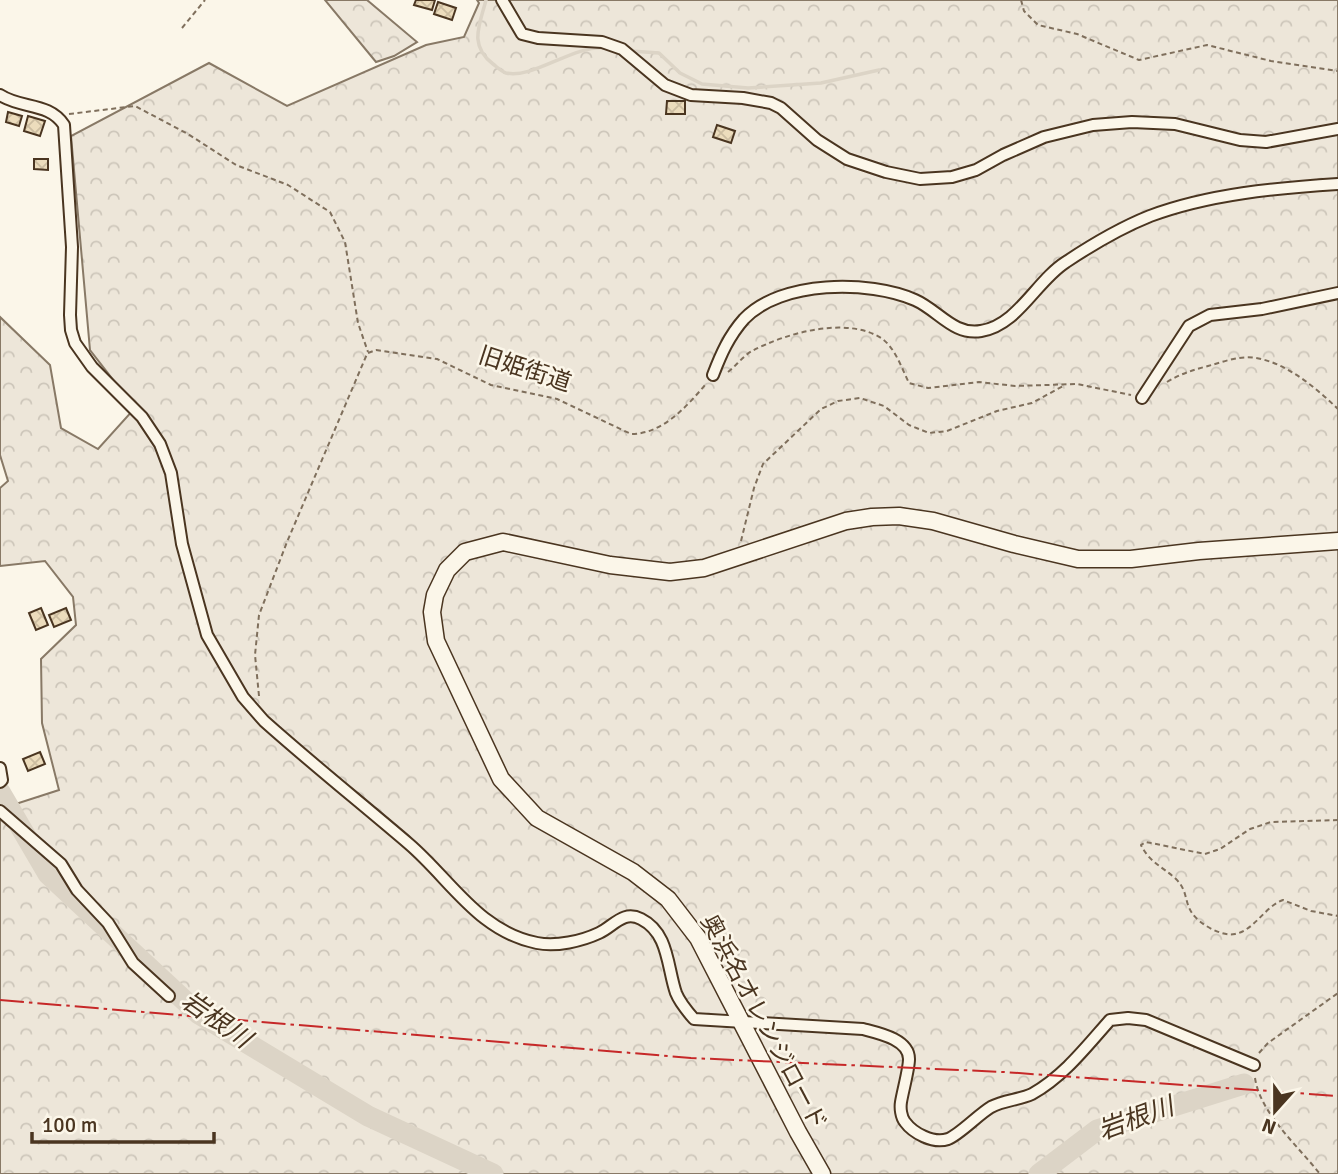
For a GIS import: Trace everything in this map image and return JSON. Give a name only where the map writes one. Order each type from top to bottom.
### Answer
[{"type":"street","points":[[502,0],[522,34],[538,38],[602,42],[635,57],[665,85],[691,95],[743,98],[771,103],[781,108],[817,140],[848,159],[886,172],[920,179],[952,177],[976,170],[1044,137],[1093,125],[1132,122],[1175,124],[1240,140],[1266,142],[1338,129]]},
{"type":"street","points":[[0,95],[7,100],[49,110],[58,116],[64,125],[72,247],[70,315],[75,343],[92,367],[142,417],[160,444],[172,473],[183,544],[207,635],[243,697],[264,721],[411,846],[476,913],[507,932],[538,943],[568,943],[600,933],[620,918],[632,916],[643,919],[664,944],[677,994],[684,1008],[694,1018],[863,1029],[887,1035],[903,1045],[909,1058],[901,1106],[903,1120],[915,1133],[933,1139],[948,1139],[1001,1102],[1029,1095],[1051,1082],[1069,1067],[1110,1020],[1146,1020],[1254,1065]]},
{"type":"street","points":[[713,375],[726,343],[745,318],[781,297],[822,288],[892,291],[919,302],[951,325],[968,332],[978,332],[1002,323],[1062,264],[1108,234],[1150,216],[1184,205],[1262,191],[1338,184]]},
{"type":"street","points":[[1142,398],[1189,326],[1210,315],[1262,309],[1338,293]]},
{"type":"street","name":"奥浜名オレンジロード","points":[[822,1174],[698,938],[668,899],[633,872],[537,818],[501,779],[436,641],[432,612],[435,595],[447,570],[466,552],[503,542],[610,565],[670,572],[704,568],[846,520],[885,516],[933,521],[1078,559],[1131,559],[1338,541]]},
{"type":"street","points":[[0,768],[0,782]]},
{"type":"street","points":[[0,811],[61,864],[77,890],[108,923],[133,963],[169,996]]},
{"type":"path","points":[[182,28],[205,0]]},
{"type":"path","points":[[1021,0],[1024,11],[1038,25],[1077,34],[1139,60],[1207,45],[1271,61],[1338,71]]},
{"type":"path","points":[[58,116],[135,106],[188,134],[236,165],[288,186],[330,212],[345,242],[358,323],[368,353],[287,542],[259,615],[255,674],[264,721]]},
{"type":"path","name":"旧姫街道","points":[[368,353],[376,350],[437,359],[491,385],[557,399],[631,434],[643,434],[656,429],[695,399],[713,375],[729,372],[750,352],[809,329],[859,328],[882,338],[891,348],[909,383],[919,387],[979,382],[1015,386],[1090,385],[1142,398]]},
{"type":"path","points":[[1142,398],[1179,375],[1232,359],[1255,358],[1273,363],[1313,386],[1338,410]]},
{"type":"path","points":[[737,559],[754,488],[763,464],[821,409],[838,401],[860,398],[884,406],[909,425],[929,433],[947,431],[997,411],[1032,403],[1066,384]]},
{"type":"path","points":[[1338,820],[1271,822],[1250,828],[1220,849],[1205,854],[1146,842],[1141,845],[1154,863],[1174,877],[1185,890],[1192,913],[1209,927],[1222,933],[1232,935],[1248,929],[1265,911],[1283,900],[1311,911],[1338,916]]},
{"type":"path","points":[[1320,1174],[1274,1120],[1257,1093],[1254,1065],[1261,1050],[1268,1043],[1338,993]]},
{"type":"green space","points":[[325,0],[367,0],[417,42],[394,56],[376,62]]},
{"type":"green space","points":[[477,0],[1338,0],[1338,1174],[0,1174],[0,809],[59,790],[42,723],[41,659],[76,625],[73,597],[45,561],[0,566],[0,488],[8,481],[0,455],[0,317],[50,365],[61,428],[98,449],[135,408],[90,350],[71,136],[209,63],[287,106],[426,45],[464,37],[479,3]]},
{"type":"building","points":[[416,0],[435,0],[432,10],[414,5]]},
{"type":"building","points":[[438,2],[456,8],[452,20],[434,14]]},
{"type":"building","points":[[667,101],[685,101],[685,114],[666,114]]},
{"type":"building","points":[[8,112],[22,116],[19,126],[6,122]]},
{"type":"building","points":[[28,116],[45,121],[40,136],[24,131]]},
{"type":"building","points":[[717,125],[735,131],[731,143],[713,137]]},
{"type":"building","points":[[34,159],[48,159],[48,170],[34,169]]},
{"type":"building","points":[[41,608],[48,625],[36,630],[29,613]]},
{"type":"building","points":[[66,608],[71,620],[54,627],[49,615]]},
{"type":"building","points":[[40,752],[45,764],[28,771],[23,759]]},
{"type":"waterway","points":[[486,0],[478,42],[485,57],[504,72],[517,74],[580,51],[605,48]]},
{"type":"waterway","points":[[631,51],[659,53],[680,73],[702,84],[748,88],[821,83],[879,70]]},
{"type":"waterway","name":"岩根川","points":[[0,792],[48,874],[199,1014],[368,1116],[493,1174]]},
{"type":"waterway","name":"岩根川","points":[[1039,1174],[1097,1130],[1244,1084]]},
{"type":"power","points":[[0,1000],[691,1058],[1004,1072],[1338,1096]]}]
